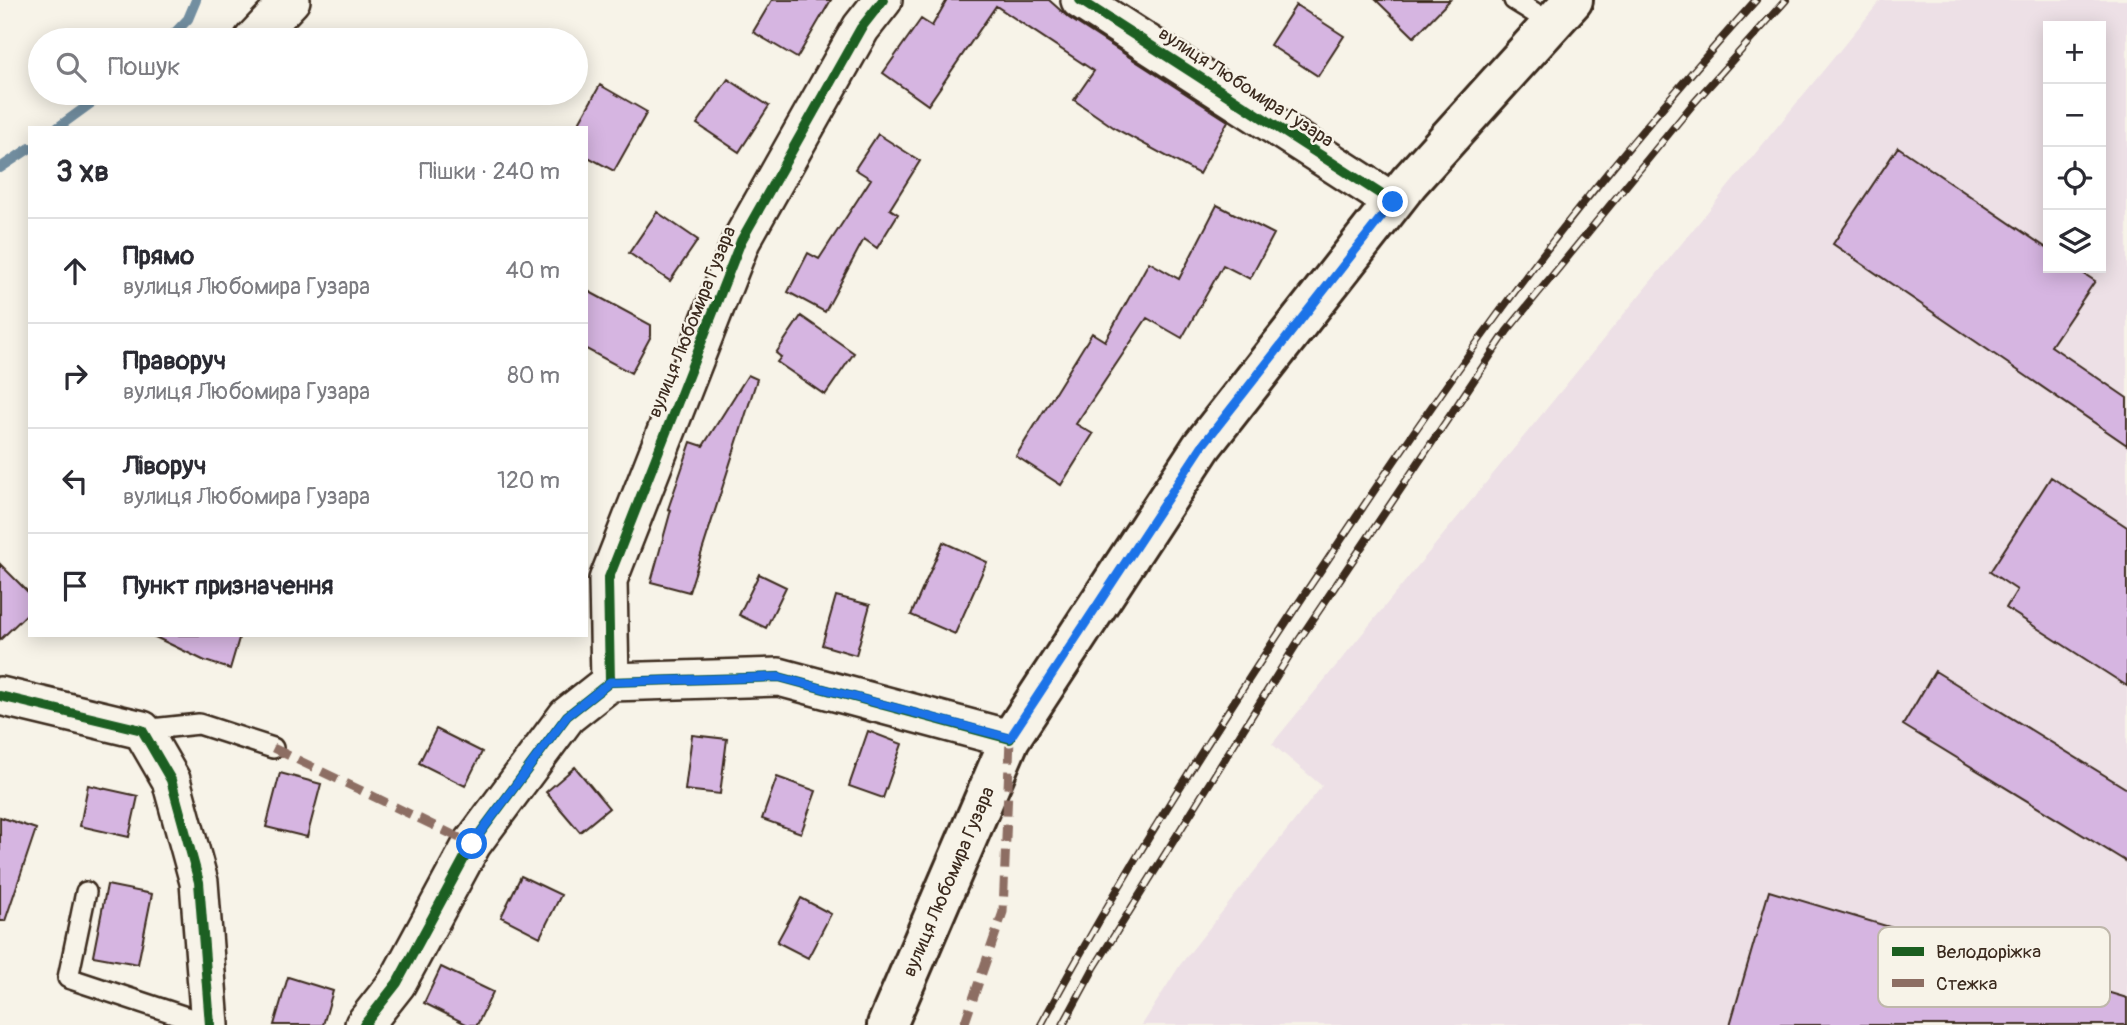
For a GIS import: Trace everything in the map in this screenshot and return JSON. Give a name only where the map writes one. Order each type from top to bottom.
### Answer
[{"type":"main road","name":"вулиця Любомира Гузара","points":[[887,1025],[1010,738],[1202,446],[1393,202],[1562,12]]},
{"type":"street","points":[[264,28],[291,0]]},
{"type":"street","name":"вулиця Любомира Гузара","points":[[610,682],[608,580],[741,241],[861,28],[883,0]]},
{"type":"street","name":"вулиця Любомира Гузара","points":[[1080,0],[1393,202]]},
{"type":"street","points":[[364,1025],[397,983],[472,844],[567,716],[610,682],[779,677],[1010,738]]},
{"type":"street","points":[[0,696],[142,730],[171,780],[199,882],[210,1025]]},
{"type":"lane","points":[[1514,0],[1562,12]]},
{"type":"lane","points":[[142,730],[199,724],[273,748]]},
{"type":"lane","points":[[86,892],[68,978],[210,1025]]},
{"type":"shaded area","points":[[1881,0],[2127,0],[2127,1025],[1142,1025],[1180,965],[1322,786],[1272,744]]},
{"type":"building","points":[[772,0],[831,0],[797,58],[753,32]]},
{"type":"building","points":[[947,0],[1049,0],[1069,18],[1228,121],[1199,174],[1116,129],[1074,100],[1094,71],[996,6],[928,105],[883,73],[921,19],[932,26]]},
{"type":"building","points":[[1376,0],[1450,0],[1414,37]]},
{"type":"building","points":[[1296,5],[1344,36],[1318,76],[1270,45]]},
{"type":"building","points":[[728,79],[769,106],[739,152],[697,124]]},
{"type":"building","points":[[600,85],[647,112],[614,171],[588,157],[588,126],[577,126]]},
{"type":"building","points":[[878,134],[920,161],[890,209],[898,214],[877,248],[864,239],[825,312],[788,292],[808,253],[819,259],[871,179],[855,169]]},
{"type":"building","points":[[1898,147],[2043,246],[2043,273],[2083,273],[2095,281],[2051,346],[2127,398],[2127,445],[1833,244]]},
{"type":"building","points":[[1217,205],[1274,234],[1250,279],[1223,265],[1182,338],[1147,318],[1076,424],[1093,434],[1061,485],[1016,456],[1092,333],[1105,341],[1149,262],[1179,279]]},
{"type":"building","points":[[657,212],[698,240],[670,281],[629,253]]},
{"type":"building","points":[[588,291],[651,325],[651,336],[631,373],[588,350]]},
{"type":"building","points":[[801,316],[854,353],[825,395],[777,362],[781,357],[776,353]]},
{"type":"building","points":[[748,375],[757,379],[689,592],[651,582],[671,510],[668,509],[691,442],[703,446]]},
{"type":"building","points":[[2051,477],[2127,527],[2127,686],[2006,608],[2017,590],[1990,572]]},
{"type":"building","points":[[943,542],[987,562],[955,634],[911,615]]},
{"type":"building","points":[[0,564],[28,592],[28,613],[0,640]]},
{"type":"building","points":[[759,574],[786,587],[766,628],[739,615]]},
{"type":"building","points":[[836,596],[870,605],[856,655],[822,645]]},
{"type":"building","points":[[155,637],[239,637],[230,669],[205,661]]},
{"type":"building","points":[[1935,671],[2127,789],[2127,862],[1903,725]]},
{"type":"building","points":[[436,729],[482,752],[465,786],[419,763]]},
{"type":"building","points":[[868,731],[902,744],[883,798],[849,786]]},
{"type":"building","points":[[692,735],[727,739],[720,794],[685,790]]},
{"type":"building","points":[[575,767],[609,808],[580,832],[546,792]]},
{"type":"building","points":[[280,773],[321,784],[307,837],[266,827]]},
{"type":"building","points":[[777,777],[816,791],[801,833],[762,819]]},
{"type":"building","points":[[88,785],[138,796],[129,837],[80,826]]},
{"type":"building","points":[[0,817],[36,829],[5,921],[0,921]]},
{"type":"building","points":[[521,876],[561,895],[540,937],[501,917]]},
{"type":"building","points":[[107,885],[152,894],[138,964],[93,956]]},
{"type":"building","points":[[1769,891],[1889,927],[1878,927],[1878,1007],[2110,1007],[2110,993],[2127,998],[2127,1025],[1730,1025]]},
{"type":"building","points":[[801,898],[831,914],[808,958],[777,942]]},
{"type":"building","points":[[441,967],[493,992],[477,1025],[468,1025],[424,1003]]},
{"type":"building","points":[[288,977],[333,991],[323,1025],[274,1025]]},
{"type":"waterway","points":[[179,28],[188,19],[196,0]]},
{"type":"waterway","points":[[60,126],[89,105]]},
{"type":"waterway","points":[[0,168],[28,149]]},
{"type":"railway","points":[[1041,1025],[1133,863],[1199,757],[1419,425],[1524,279],[1588,197],[1756,0]]},
{"type":"railway","points":[[1063,1025],[1094,968],[1299,640],[1507,331],[1693,104],[1786,0]]},
{"type":"marked path","points":[[964,1025],[1003,912],[1010,739]]},
{"type":"marked path","points":[[273,748],[472,844]]},
{"type":"cycle path","points":[[610,682],[608,580],[741,241],[861,28],[883,0]]},
{"type":"cycle path","points":[[1080,0],[1393,202]]},
{"type":"cycle path","points":[[364,1025],[397,983],[472,844],[567,716],[610,682],[779,677],[1010,739]]},
{"type":"cycle path","points":[[0,696],[142,730],[171,780],[199,882],[210,1025]]},
{"type":"route","points":[[472,844],[567,716],[610,682],[779,677],[1010,738],[1202,446],[1393,202]]}]
